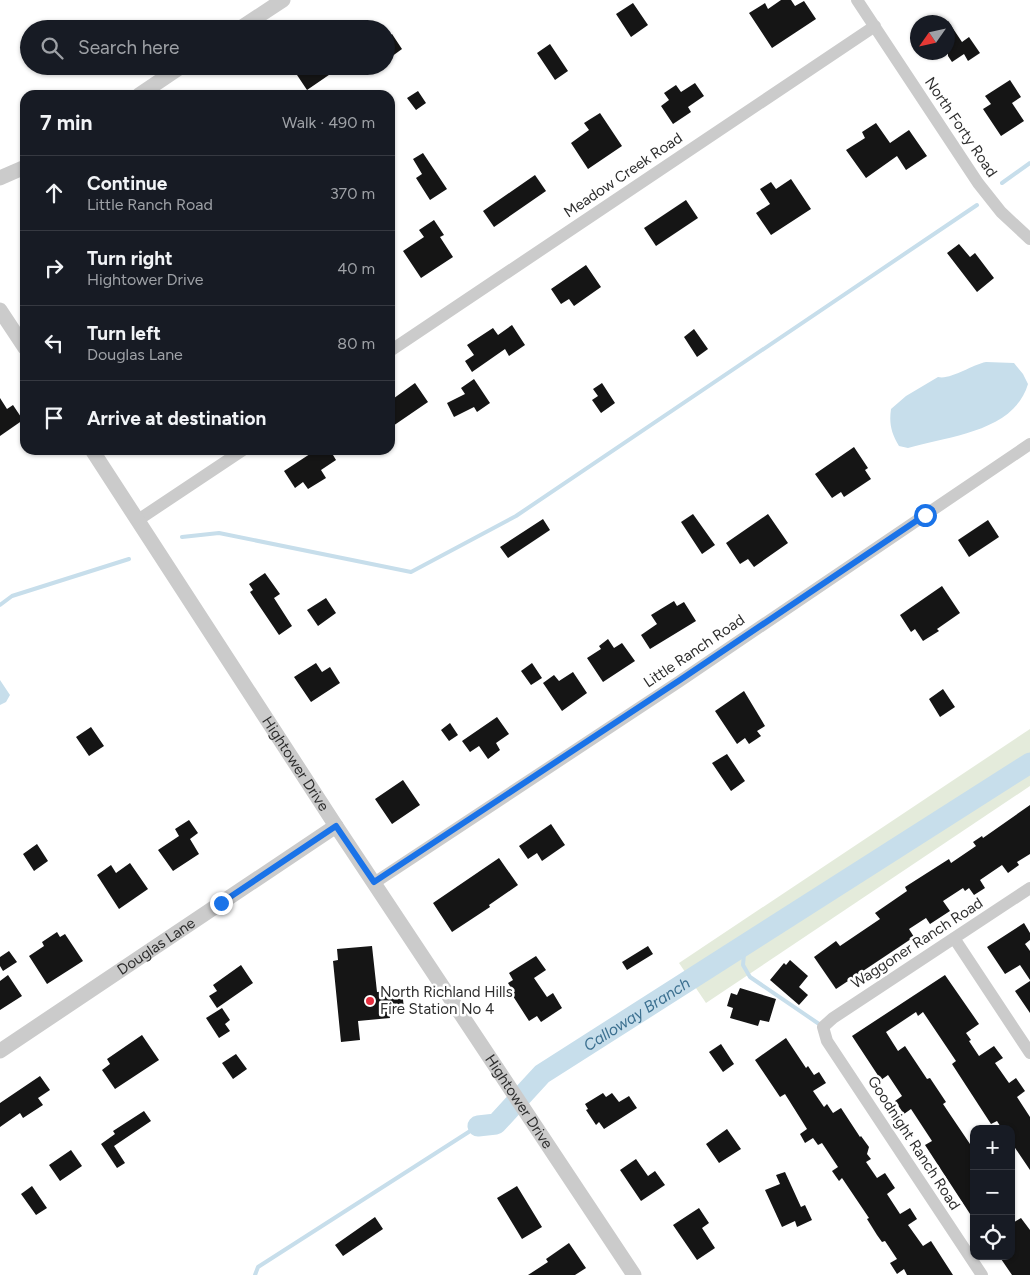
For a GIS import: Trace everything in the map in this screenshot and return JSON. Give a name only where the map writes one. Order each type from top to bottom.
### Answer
[{"type":"street","points":[[253,20],[283,0]]},
{"type":"street","name":"North Forty Road","points":[[858,0],[978,184],[1001,212],[1030,239]]},
{"type":"street","name":"Meadow Creek Road","points":[[395,348],[875,26]]},
{"type":"street","points":[[146,90],[169,75]]},
{"type":"street","points":[[0,178],[20,169]]},
{"type":"street","points":[[0,310],[20,340]]},
{"type":"street","name":"Little Ranch Road","points":[[374,882],[680,680],[1030,444]]},
{"type":"street","name":"Hightower Drive","points":[[95,455],[336,826],[530,1117],[631,1274]]},
{"type":"street","points":[[138,520],[236,455]]},
{"type":"street","name":"Douglas Lane","points":[[0,1051],[336,826]]},
{"type":"street","name":"Waggoner Ranch Road","points":[[824,1027],[833,1018],[1030,888]]},
{"type":"street","points":[[954,938],[1030,1052]]},
{"type":"street","name":"Goodnight Ranch Road","points":[[824,1027],[827,1041],[982,1275]]},
{"type":"green space","points":[[1030,729],[1030,786],[706,1003],[679,963]]},
{"type":"water","points":[[986,362],[1014,363],[1028,384],[1020,400],[1009,413],[978,430],[908,448],[899,446],[891,428],[891,409],[906,396],[938,377],[949,376]]},
{"type":"water","points":[[0,680],[10,695],[6,702],[0,705]]},
{"type":"building","points":[[781,0],[791,0],[795,6],[804,1],[816,19],[772,48],[749,13],[765,3],[768,9]]},
{"type":"building","points":[[633,3],[648,25],[631,37],[616,14]]},
{"type":"building","points":[[955,32],[962,42],[969,37],[980,53],[968,61],[964,54],[955,60]]},
{"type":"building","points":[[395,38],[402,49],[395,54]]},
{"type":"building","points":[[550,44],[568,71],[555,80],[537,53]]},
{"type":"building","points":[[297,75],[329,75],[307,90]]},
{"type":"building","points":[[1010,80],[1021,97],[1012,103],[1024,121],[1001,136],[983,109],[991,104],[985,96]]},
{"type":"building","points":[[695,83],[704,96],[688,107],[691,112],[673,124],[661,106],[669,100],[664,93],[676,85],[681,92]]},
{"type":"building","points":[[418,91],[426,103],[416,110],[407,98]]},
{"type":"building","points":[[600,113],[622,146],[588,169],[571,143],[589,130],[584,123]]},
{"type":"building","points":[[876,123],[890,143],[909,130],[927,156],[906,170],[897,156],[866,178],[846,150],[865,138],[862,132]]},
{"type":"building","points":[[423,153],[447,189],[430,200],[416,178],[422,174],[413,159]]},
{"type":"building","points":[[535,175],[546,191],[494,227],[483,211]]},
{"type":"building","points":[[791,179],[811,209],[771,235],[756,213],[770,204],[760,189],[771,182],[776,189]]},
{"type":"building","points":[[686,200],[698,218],[656,246],[644,228]]},
{"type":"building","points":[[434,220],[444,235],[440,237],[453,257],[421,278],[403,251],[424,237],[419,230]]},
{"type":"building","points":[[959,244],[970,257],[975,253],[994,278],[977,292],[947,253]]},
{"type":"building","points":[[586,265],[601,287],[574,306],[569,299],[561,304],[551,289]]},
{"type":"building","points":[[512,325],[525,345],[509,356],[505,349],[472,372],[465,361],[474,355],[467,345],[493,328],[498,335]]},
{"type":"building","points":[[694,329],[708,349],[697,357],[684,337]]},
{"type":"building","points":[[474,379],[490,403],[477,412],[474,407],[454,417],[447,403],[465,394],[461,388]]},
{"type":"building","points":[[415,383],[428,402],[395,425],[395,397]]},
{"type":"building","points":[[602,383],[615,403],[601,413],[592,400],[598,396],[593,389]]},
{"type":"building","points":[[0,398],[7,409],[13,405],[20,416],[20,422],[0,436]]},
{"type":"building","points":[[854,447],[868,468],[865,470],[871,479],[844,497],[841,492],[832,498],[815,474]]},
{"type":"building","points":[[308,455],[333,455],[336,460],[321,470],[326,478],[308,489],[303,482],[295,488],[284,471]]},
{"type":"building","points":[[693,514],[715,545],[702,554],[681,522]]},
{"type":"building","points":[[768,514],[788,543],[754,567],[748,559],[740,564],[726,543]]},
{"type":"building","points":[[543,519],[550,530],[508,558],[500,547]]},
{"type":"building","points":[[988,520],[999,537],[969,557],[958,540]]},
{"type":"building","points":[[265,573],[280,594],[274,598],[292,626],[279,635],[250,592],[253,590],[249,584]]},
{"type":"building","points":[[942,586],[960,613],[937,629],[939,631],[923,641],[915,629],[911,632],[900,615]]},
{"type":"building","points":[[326,598],[336,613],[318,626],[307,610]]},
{"type":"building","points":[[674,601],[677,606],[684,602],[696,621],[650,649],[641,635],[657,624],[651,615]]},
{"type":"building","points":[[608,639],[614,648],[622,643],[635,661],[603,682],[587,658],[601,649],[599,646]]},
{"type":"building","points":[[316,663],[322,672],[330,667],[340,683],[311,702],[294,677]]},
{"type":"building","points":[[532,663],[542,678],[531,685],[521,671]]},
{"type":"building","points":[[573,672],[587,693],[562,711],[543,683],[554,675],[559,681]]},
{"type":"building","points":[[943,689],[955,707],[940,717],[929,699]]},
{"type":"building","points":[[744,691],[765,726],[757,731],[761,736],[749,744],[745,738],[737,744],[715,711]]},
{"type":"building","points":[[497,717],[509,734],[496,743],[500,750],[488,759],[479,746],[470,752],[462,741]]},
{"type":"building","points":[[450,723],[458,735],[449,741],[441,730]]},
{"type":"building","points":[[91,727],[104,746],[89,756],[76,737]]},
{"type":"building","points":[[727,754],[745,781],[731,791],[712,763]]},
{"type":"building","points":[[403,780],[420,805],[392,824],[375,799]]},
{"type":"building","points":[[1030,805],[1030,854],[1017,862],[1019,865],[1008,873],[1002,865],[980,880],[985,888],[974,895],[969,888],[965,891],[963,888],[943,901],[950,911],[930,924],[926,918],[909,929],[914,937],[836,989],[814,957],[836,941],[840,946],[880,919],[875,913],[907,891],[905,887],[949,859],[951,863],[976,846],[973,842],[982,836],[983,838]]},
{"type":"building","points":[[189,820],[198,833],[190,839],[199,854],[173,871],[158,850],[179,836],[175,829]]},
{"type":"building","points":[[551,824],[565,845],[542,861],[537,853],[528,859],[519,846]]},
{"type":"building","points":[[37,844],[48,861],[34,871],[23,854]]},
{"type":"building","points":[[499,858],[518,885],[489,905],[490,907],[452,932],[433,903]]},
{"type":"building","points":[[130,863],[148,889],[119,909],[97,875],[111,865],[116,873]]},
{"type":"building","points":[[1024,923],[1030,933],[1030,940],[1025,944],[1030,951],[1030,980],[1020,965],[1005,974],[987,947]]},
{"type":"building","points":[[57,932],[60,937],[65,934],[83,961],[47,984],[29,956],[44,946],[42,942]]},
{"type":"building","name":"North Richland Hills Fire Station No 4","points":[[372,946],[377,992],[402,990],[404,1009],[389,1011],[390,1018],[358,1021],[360,1040],[341,1042],[333,961],[338,960],[337,949]]},
{"type":"building","points":[[648,946],[653,954],[627,970],[622,962]]},
{"type":"building","points":[[9,951],[17,962],[3,971],[0,966],[0,957]]},
{"type":"building","points":[[536,956],[546,970],[534,978],[547,997],[553,993],[562,1008],[541,1022],[537,1016],[529,1021],[511,993],[513,991],[508,983],[513,980],[509,973]]},
{"type":"building","points":[[790,960],[808,976],[799,987],[808,995],[799,1005],[770,980],[784,963],[786,965]]},
{"type":"building","points":[[241,965],[253,983],[217,1008],[209,996],[217,991],[213,985]]},
{"type":"building","points":[[8,975],[22,996],[0,1010],[0,981]]},
{"type":"building","points":[[945,975],[979,1024],[966,1033],[979,1056],[994,1046],[1003,1058],[995,1063],[1009,1083],[1016,1078],[1025,1091],[1017,1097],[1030,1117],[1030,1170],[1015,1148],[1015,1125],[1000,1125],[997,1121],[991,1124],[952,1064],[956,1061],[923,1012],[918,1016],[916,1012],[886,1032],[898,1051],[905,1046],[927,1079],[930,1078],[946,1102],[943,1104],[970,1144],[970,1214],[925,1145],[932,1141],[911,1109],[904,1114],[895,1101],[902,1096],[888,1075],[881,1080],[852,1036]]},
{"type":"building","points":[[1030,981],[1030,1013],[1015,991]]},
{"type":"building","points":[[740,988],[776,999],[769,1022],[760,1020],[758,1026],[730,1018],[733,1008],[727,1006],[731,993],[737,995]]},
{"type":"building","points":[[222,1008],[230,1020],[225,1024],[230,1031],[219,1038],[206,1018]]},
{"type":"building","points":[[142,1035],[159,1060],[115,1089],[102,1070],[110,1064],[107,1059]]},
{"type":"building","points":[[786,1038],[806,1068],[808,1066],[814,1075],[819,1072],[826,1083],[813,1091],[824,1107],[827,1104],[833,1113],[841,1108],[869,1147],[867,1154],[871,1159],[866,1162],[877,1178],[885,1173],[895,1188],[887,1194],[900,1214],[910,1208],[917,1219],[908,1225],[923,1246],[931,1241],[953,1275],[907,1275],[904,1269],[897,1274],[890,1263],[897,1259],[885,1241],[882,1242],[877,1235],[867,1219],[869,1218],[842,1178],[839,1181],[832,1171],[838,1167],[822,1143],[818,1145],[813,1138],[805,1143],[800,1134],[807,1129],[785,1094],[780,1097],[755,1060]]},
{"type":"building","points":[[721,1044],[734,1064],[723,1072],[709,1052]]},
{"type":"building","points":[[236,1054],[247,1069],[233,1079],[222,1063]]},
{"type":"building","points":[[40,1076],[50,1090],[38,1098],[43,1105],[23,1118],[20,1113],[0,1127],[0,1103]]},
{"type":"building","points":[[603,1093],[606,1097],[612,1093],[619,1102],[629,1096],[637,1108],[604,1129],[599,1122],[596,1125],[586,1110],[588,1109],[585,1104]]},
{"type":"building","points":[[144,1111],[151,1121],[114,1146],[125,1163],[117,1168],[101,1144],[115,1134],[113,1131]]},
{"type":"building","points":[[727,1129],[741,1149],[719,1163],[706,1144]]},
{"type":"building","points":[[71,1150],[82,1166],[60,1181],[49,1165]]},
{"type":"building","points":[[636,1159],[648,1176],[655,1171],[665,1185],[641,1201],[620,1170]]},
{"type":"building","points":[[785,1172],[801,1207],[805,1205],[812,1220],[797,1227],[795,1221],[782,1227],[765,1190],[780,1184],[776,1175]]},
{"type":"building","points":[[32,1186],[47,1208],[36,1215],[21,1194]]},
{"type":"building","points":[[517,1186],[542,1227],[522,1239],[497,1198]]},
{"type":"building","points":[[699,1208],[709,1223],[702,1228],[715,1248],[697,1260],[673,1225]]},
{"type":"building","points":[[375,1217],[383,1229],[343,1256],[335,1245]]},
{"type":"building","points":[[1021,1218],[1030,1230],[1030,1275],[1012,1275],[1002,1260],[1015,1260],[1015,1222]]},
{"type":"building","points":[[569,1243],[586,1268],[575,1275],[528,1275],[548,1262],[546,1259]]},
{"type":"waterway","points":[[1002,183],[1030,163]]},
{"type":"waterway","points":[[182,537],[219,533],[411,572],[516,516],[977,205]]},
{"type":"waterway","points":[[0,605],[12,596],[129,559]]},
{"type":"waterway","name":"Calloway Branch","points":[[478,1126],[496,1124],[542,1074],[1030,763]]},
{"type":"waterway","points":[[773,927],[744,954],[743,965],[750,977],[822,1026]]},
{"type":"waterway","name":"Calloway Branch","points":[[255,1275],[258,1267],[478,1126]]},
{"type":"place","name":"North Richland Hills Fire Station No 4","points":[[370,1001]]},
{"type":"route","points":[[221,903],[336,826],[374,882],[394,871],[925,515]]}]
